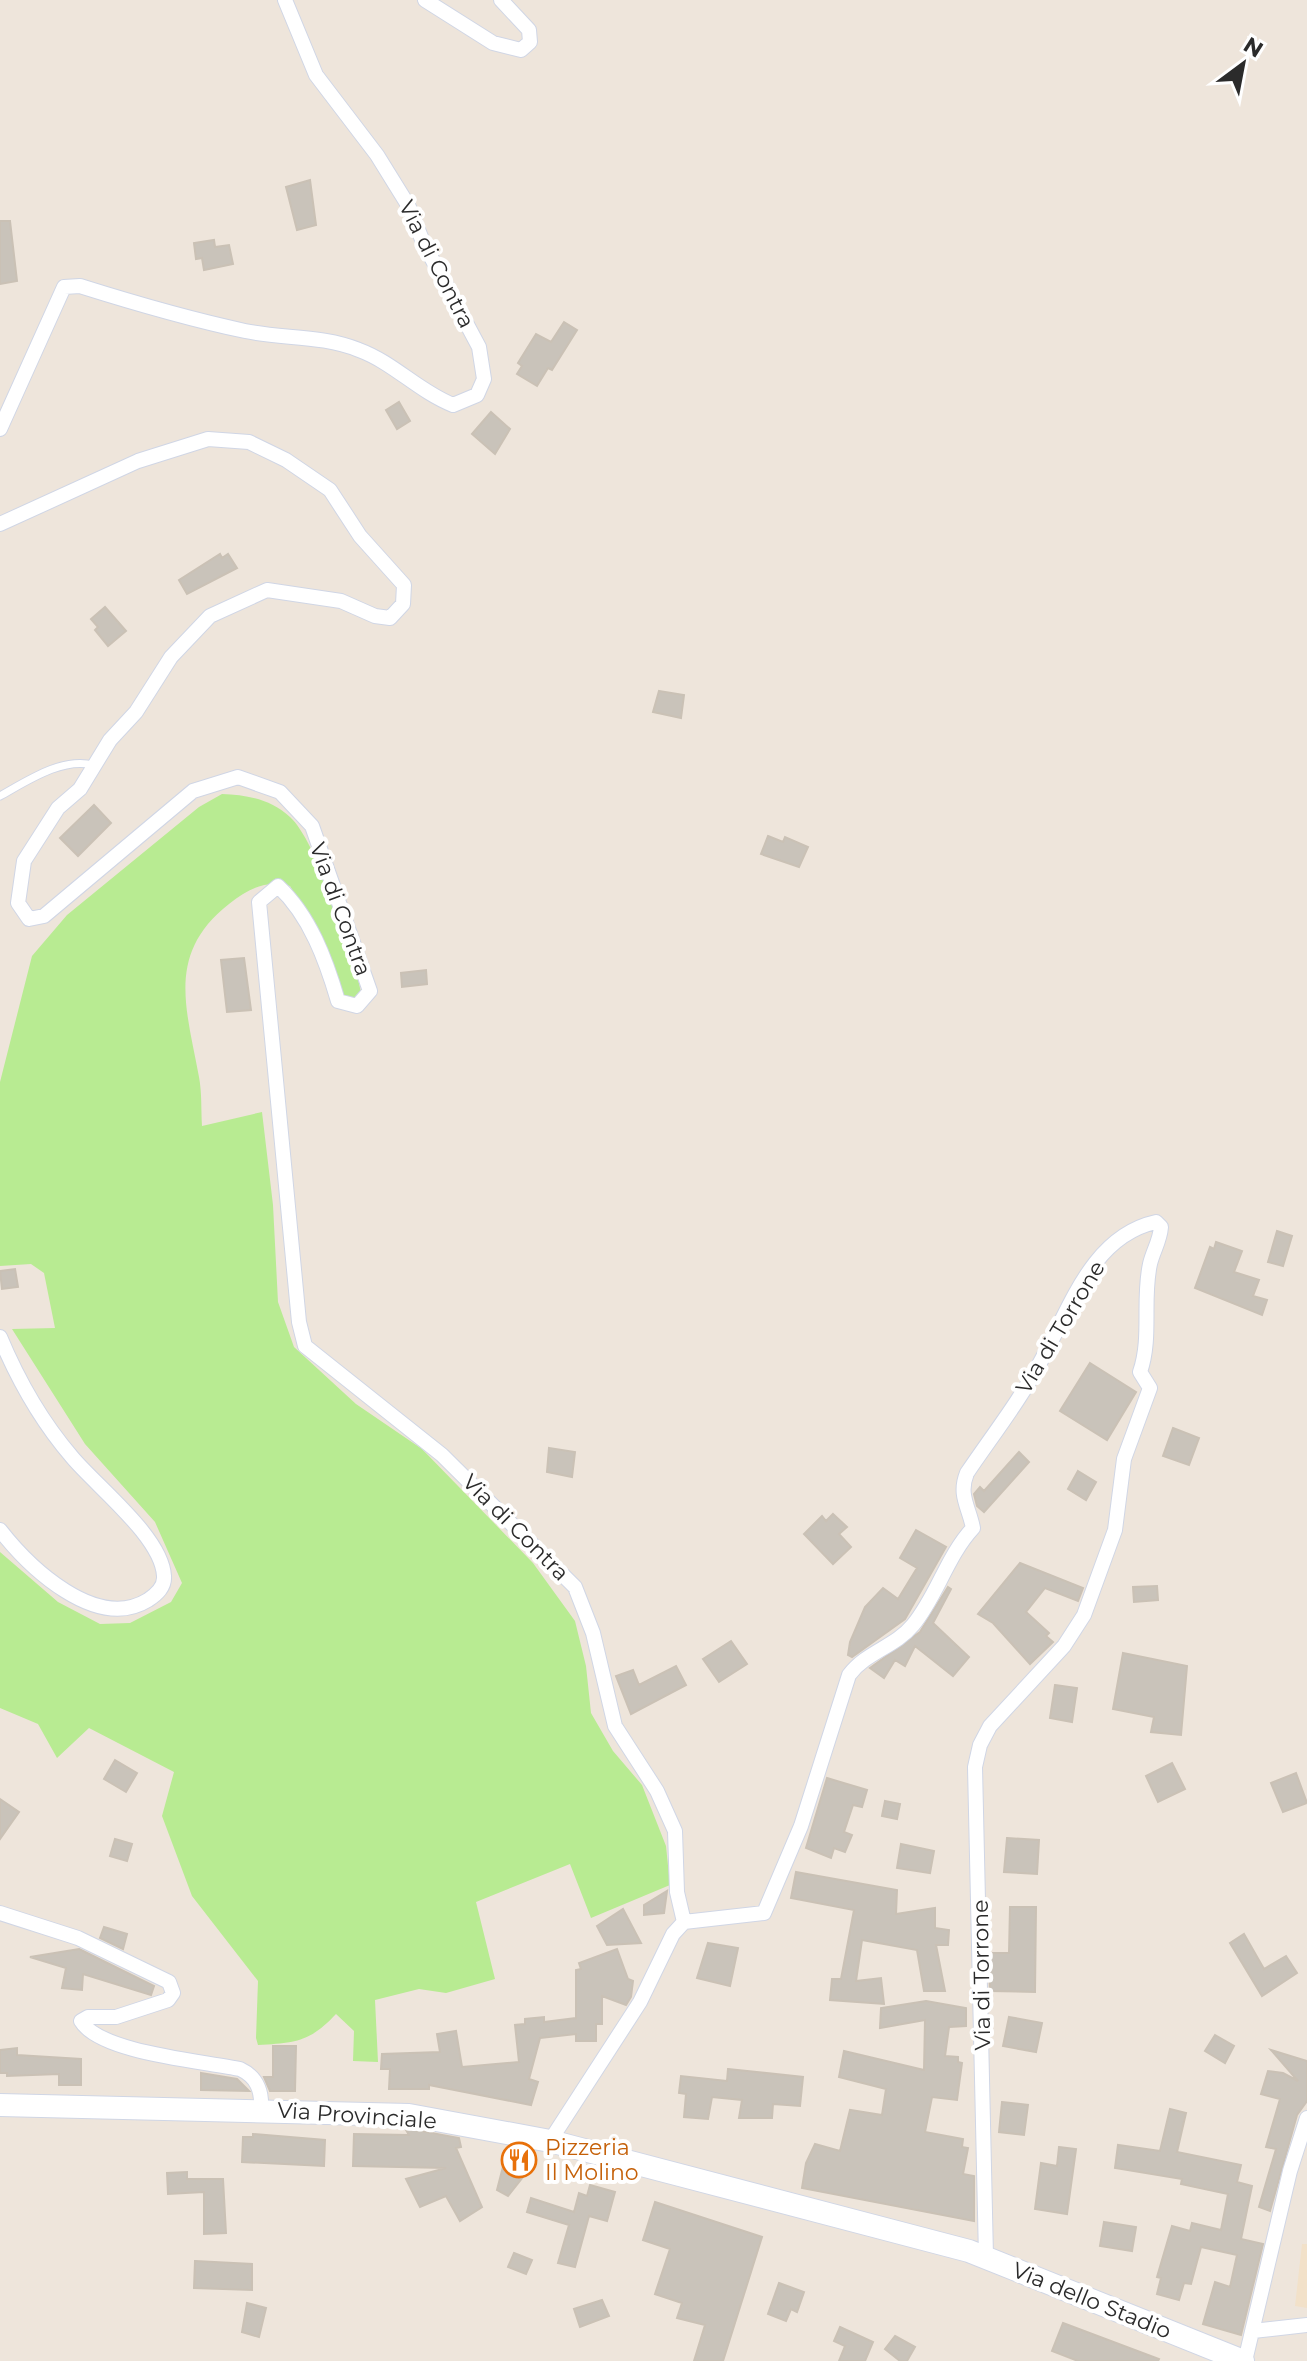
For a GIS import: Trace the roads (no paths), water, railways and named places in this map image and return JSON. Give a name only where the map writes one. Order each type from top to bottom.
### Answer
[{"type":"street","name":"Via di Contra","points":[[0,429],[64,287],[80,286],[248,331],[319,338],[360,350],[400,372],[427,395],[453,405],[477,395],[484,379],[479,347],[408,205],[377,155],[316,75],[285,0]]},
{"type":"street","points":[[425,0],[493,43],[521,50],[530,42],[529,30],[501,0]]},
{"type":"street","name":"Via di Contra","points":[[0,524],[138,461],[208,439],[249,442],[286,460],[330,490],[360,536],[404,585],[403,604],[390,618],[375,616],[341,601],[267,590],[210,616],[171,657],[136,712],[110,740],[80,789],[58,808],[24,861],[18,903],[29,919],[44,916],[193,791],[238,777],[280,792],[312,826],[370,991],[357,1006],[338,1001],[329,971],[295,902],[278,886],[259,902],[299,1322],[305,1346],[442,1455],[575,1587],[593,1633],[615,1726],[657,1791],[675,1831],[677,1892],[684,1922]]},
{"type":"street","name":"Via di Torrone","points":[[684,1922],[764,1913],[801,1826],[849,1675],[865,1658],[900,1639],[914,1624],[950,1560],[973,1528],[963,1505],[962,1484],[1044,1358],[1061,1316],[1119,1236],[1134,1227],[1156,1222],[1161,1227],[1159,1246],[1150,1263],[1147,1350],[1140,1372],[1150,1388],[1124,1459],[1115,1530],[1084,1615],[1064,1646],[990,1726],[980,1745],[975,1767],[986,2257]]},
{"type":"street","points":[[0,1337],[28,1395],[70,1456],[147,1538],[161,1561],[165,1580],[158,1593],[144,1602],[118,1606],[90,1604],[63,1591],[0,1530]]},
{"type":"street","points":[[0,1913],[78,1938],[169,1982],[173,1993],[168,2000],[116,2017],[88,2017],[81,2021],[86,2029],[113,2044],[252,2074],[261,2108]]},
{"type":"street","points":[[550,2141],[640,2002],[673,1934],[684,1922]]},
{"type":"street","name":"Via Provinciale","points":[[0,2105],[261,2108],[409,2115],[550,2141],[986,2257]]},
{"type":"street","points":[[1244,2361],[1290,2171],[1307,2118]]},
{"type":"street","name":"Via dello Stadio","points":[[986,2257],[1244,2361]]},
{"type":"street","points":[[1253,2331],[1307,2325]]},
{"type":"lane","points":[[0,796],[31,778],[79,761],[94,765]]},
{"type":"place","name":"Pizzeria Il Molino","points":[[519,2160]]}]
